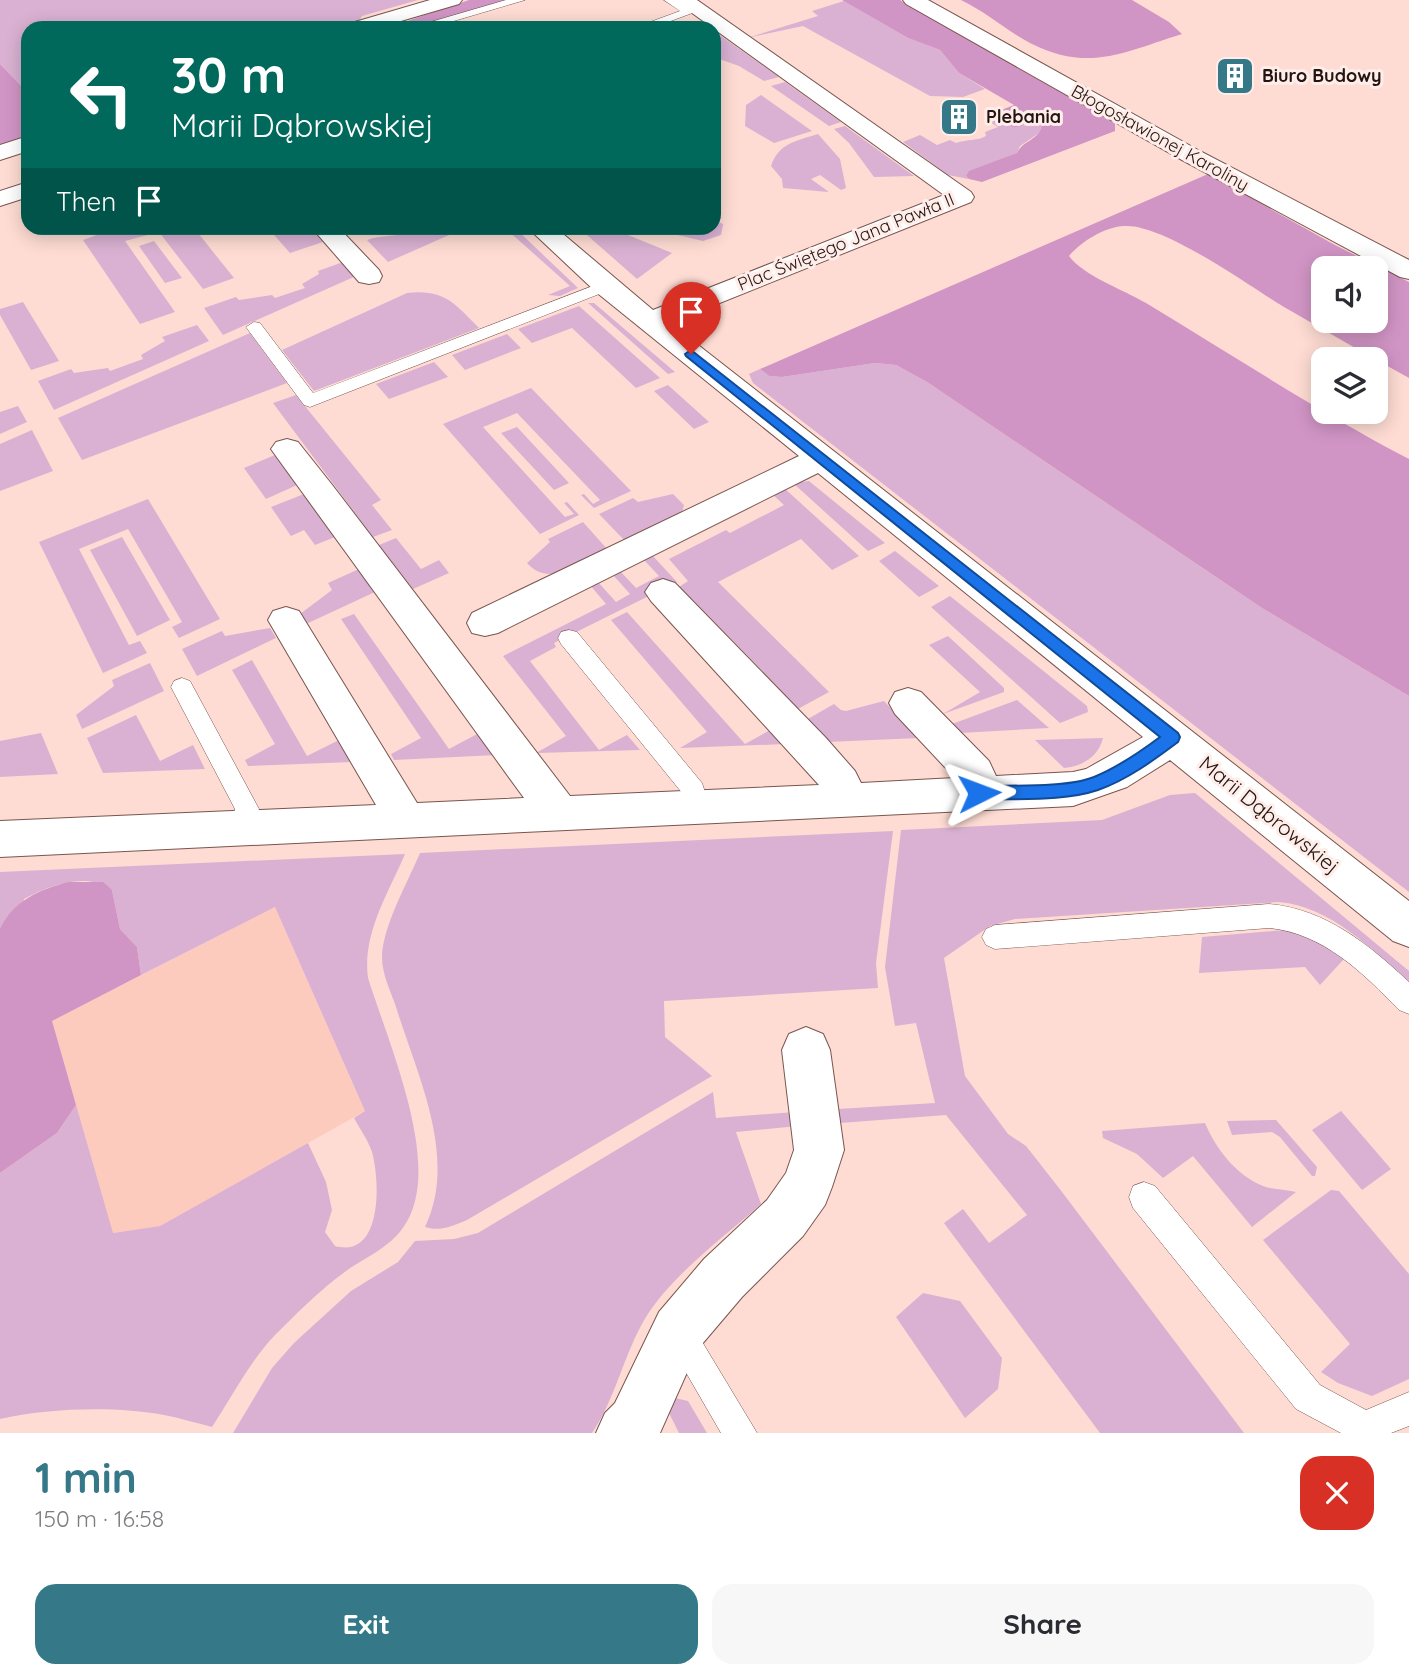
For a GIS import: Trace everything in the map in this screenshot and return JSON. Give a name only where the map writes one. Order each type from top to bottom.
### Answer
[{"type":"street","points":[[379,21],[452,0]]},
{"type":"street","name":"Plac Świętego Jana Pawła II","points":[[684,0],[714,21]]},
{"type":"street","name":"Błogosławionej Karoliny","points":[[914,0],[1177,148],[1409,271]]},
{"type":"street","name":"Plac Świętego Jana Pawła II","points":[[650,321],[962,197],[721,26]]},
{"type":"street","points":[[0,153],[21,146]]},
{"type":"street","points":[[0,199],[21,192]]},
{"type":"street","points":[[331,235],[369,276]]},
{"type":"street","name":"Marii Dąbrowskiej","points":[[549,235],[606,286],[1409,927]]},
{"type":"street","points":[[287,449],[370,558],[515,759],[559,813]]},
{"type":"street","points":[[485,623],[822,458]]},
{"type":"street","points":[[663,592],[812,749],[841,783],[847,801]]},
{"type":"street","points":[[286,620],[397,803],[396,822]]},
{"type":"street","points":[[908,703],[975,773],[979,793]]},
{"type":"street","points":[[0,839],[1073,789],[1096,784],[1143,759],[1172,737]]},
{"type":"street","points":[[625,1433],[635,1423],[678,1331],[723,1278],[785,1218],[807,1187],[819,1150],[806,1050]]},
{"type":"lane","points":[[442,21],[519,0]]},
{"type":"lane","points":[[661,21],[688,12],[670,0]]},
{"type":"lane","points":[[254,327],[310,401],[606,286]]},
{"type":"lane","points":[[569,638],[694,790],[698,807]]},
{"type":"lane","points":[[182,687],[247,809],[243,827]]},
{"type":"lane","points":[[995,937],[1269,916],[1299,920],[1331,937],[1386,978],[1409,1001]]},
{"type":"lane","points":[[1144,1197],[1308,1397],[1364,1427],[1409,1409]]},
{"type":"lane","points":[[678,1331],[740,1433]]},
{"type":"shaded area","points":[[0,0],[418,0],[362,16],[359,21],[21,21],[21,86],[0,64]]},
{"type":"shaded area","points":[[469,0],[519,0],[442,21],[408,21]]},
{"type":"shaded area","points":[[842,0],[900,0],[1115,123],[1115,131],[982,182],[969,179],[966,176],[969,171],[1017,153],[1038,134],[1042,126],[1037,123],[1015,127],[1008,125],[994,113],[1014,105],[959,73],[940,50],[908,38]]},
{"type":"shaded area","points":[[961,0],[1132,0],[1169,22],[1182,34],[1124,53],[1089,58],[1070,57],[1030,43]]},
{"type":"shaded area","points":[[844,1],[908,38],[940,50],[959,73],[985,89],[963,97],[930,96],[803,26],[747,38],[818,16],[812,11]]},
{"type":"shaded area","points":[[721,36],[779,77],[764,81],[739,66],[721,60]]},
{"type":"shaded area","points":[[0,64],[21,86],[21,140],[0,147]]},
{"type":"shaded area","points":[[785,82],[841,122],[829,126],[771,86]]},
{"type":"shaded area","points":[[761,95],[812,131],[774,143],[745,126],[746,105]]},
{"type":"shaded area","points":[[1001,116],[1023,126],[1037,123],[1043,126],[1042,131],[1020,146],[1017,153],[966,176],[969,179],[948,175],[903,142],[920,135],[937,145],[950,140],[956,143],[979,139],[986,136],[985,132],[998,127],[988,121]]},
{"type":"shaded area","points":[[845,126],[914,176],[874,177],[849,143],[834,129]]},
{"type":"shaded area","points":[[818,134],[840,159],[846,188],[841,190],[820,175],[811,179],[829,192],[783,188],[782,179],[771,166],[774,158],[789,144]]},
{"type":"shaded area","points":[[1208,174],[1357,256],[1311,256],[1311,322],[1183,245],[1141,228],[1124,226],[1109,229],[1094,236],[1069,256],[1084,270],[1146,303],[1311,404],[1311,424],[1345,424],[1409,459],[1409,696],[1262,608],[927,382],[896,365],[875,363],[782,377],[769,376],[760,369]]},
{"type":"shaded area","points":[[97,235],[148,235],[125,241],[175,312],[140,324],[83,240]]},
{"type":"shaded area","points":[[161,235],[200,235],[234,278],[203,289]]},
{"type":"shaded area","points":[[274,235],[316,235],[323,242],[290,253]]},
{"type":"shaded area","points":[[449,235],[388,262],[367,240],[384,236]]},
{"type":"shaded area","points":[[513,235],[522,235],[578,288],[560,296],[548,295],[570,286]]},
{"type":"shaded area","points":[[587,235],[628,235],[672,253],[637,279]]},
{"type":"shaded area","points":[[678,235],[721,235],[703,241]]},
{"type":"shaded area","points":[[154,241],[182,278],[165,283],[139,246]]},
{"type":"shaded area","points":[[343,262],[356,276],[223,335],[204,308],[236,297],[239,300],[272,295],[275,298],[305,288],[302,284],[319,274],[318,271]]},
{"type":"shaded area","points":[[1388,272],[1409,282],[1409,378],[1388,366],[1388,347],[1354,347],[1330,333],[1388,333]]},
{"type":"shaded area","points":[[407,293],[431,293],[440,296],[456,305],[479,328],[314,391],[282,350]]},
{"type":"shaded area","points":[[23,302],[59,361],[31,370],[0,315],[0,309]]},
{"type":"shaded area","points":[[588,303],[594,303],[675,372],[668,374]]},
{"type":"shaded area","points":[[579,306],[660,378],[636,388],[572,328],[532,343],[518,329]]},
{"type":"shaded area","points":[[197,325],[209,341],[54,410],[38,381],[71,369],[74,373],[108,368],[110,371],[143,359],[141,355],[165,341],[162,337]]},
{"type":"shaded area","points":[[250,333],[287,383],[82,460],[58,418]]},
{"type":"shaded area","points":[[507,334],[521,348],[465,370],[452,355]]},
{"type":"shaded area","points":[[434,362],[448,377],[389,399],[376,384]]},
{"type":"shaded area","points":[[875,363],[896,365],[927,382],[1262,608],[1409,696],[1409,892],[753,383],[749,374],[760,369],[769,376],[782,377]]},
{"type":"shaded area","points":[[668,385],[709,422],[694,429],[654,391]]},
{"type":"shaded area","points":[[531,388],[631,491],[594,508],[581,495],[584,494],[593,504],[600,500],[517,413],[483,427],[565,517],[574,514],[564,503],[567,502],[579,515],[540,534],[443,424]]},
{"type":"shaded area","points":[[296,395],[381,500],[372,505],[392,530],[373,537],[273,403]]},
{"type":"shaded area","points":[[18,406],[27,422],[0,434],[0,412]]},
{"type":"shaded area","points":[[517,427],[569,483],[554,490],[501,433]]},
{"type":"shaded area","points":[[32,430],[53,471],[0,491],[0,444]]},
{"type":"shaded area","points":[[275,455],[297,485],[266,499],[244,468]]},
{"type":"shaded area","points":[[809,481],[885,543],[868,551],[793,483]]},
{"type":"shaded area","points":[[784,488],[859,556],[832,570],[801,539],[718,582],[829,692],[796,710],[679,587],[688,581],[669,559],[726,530],[730,533],[784,505],[772,494]]},
{"type":"shaded area","points":[[304,494],[335,537],[315,545],[304,530],[291,536],[271,507]]},
{"type":"shaded area","points":[[673,494],[684,505],[682,513],[625,541],[599,514],[633,498],[638,502]]},
{"type":"shaded area","points":[[148,499],[220,619],[179,638],[172,627],[182,622],[128,529],[79,549],[129,645],[140,641],[147,653],[103,673],[39,542]]},
{"type":"shaded area","points":[[583,522],[608,550],[566,571],[556,573],[546,574],[527,563],[550,542],[548,539]]},
{"type":"shaded area","points":[[122,537],[170,620],[137,636],[90,550]]},
{"type":"shaded area","points":[[396,538],[421,569],[439,560],[449,573],[413,589],[379,545]]},
{"type":"shaded area","points":[[895,551],[939,586],[919,597],[879,561]]},
{"type":"shaded area","points":[[652,555],[677,582],[554,643],[556,647],[530,661],[599,750],[627,735],[640,750],[536,753],[566,736],[503,656],[606,604],[590,585],[598,582],[616,602],[630,594],[613,575],[620,571],[636,588],[659,576],[643,559]]},
{"type":"shaded area","points":[[359,569],[375,592],[306,624],[300,614],[332,590],[328,583]]},
{"type":"shaded area","points":[[950,596],[1087,706],[1088,712],[1060,723],[931,607]]},
{"type":"shaded area","points":[[627,612],[745,744],[772,729],[785,744],[680,748],[707,732],[611,620]]},
{"type":"shaded area","points":[[354,614],[449,749],[479,733],[496,755],[394,760],[391,754],[421,738],[341,619]]},
{"type":"shaded area","points":[[270,628],[276,638],[197,676],[182,649],[222,631],[225,636]]},
{"type":"shaded area","points":[[948,636],[1004,688],[1004,692],[943,714],[980,692],[929,645]]},
{"type":"shaded area","points":[[252,660],[307,756],[339,740],[352,762],[248,766],[245,760],[275,744],[232,670]]},
{"type":"shaded area","points":[[150,663],[164,691],[82,729],[76,715],[114,686],[112,680]]},
{"type":"shaded area","points":[[1017,700],[1049,728],[960,733],[952,724]]},
{"type":"shaded area","points":[[884,701],[919,738],[827,742],[806,720],[834,704],[846,711]]},
{"type":"shaded area","points":[[136,715],[160,761],[193,745],[205,769],[103,773],[87,738]]},
{"type":"shaded area","points":[[41,733],[58,774],[0,777],[0,741]]},
{"type":"shaded area","points":[[1103,738],[1101,745],[1089,759],[1064,768],[1035,740]]},
{"type":"shaded area","points":[[1195,793],[1409,971],[1409,983],[1365,944],[1333,921],[1316,912],[1279,902],[1015,919],[990,926],[944,958],[965,1076],[1008,1134],[1026,1146],[1059,1188],[1244,1433],[1100,1433],[944,1223],[963,1209],[989,1243],[1027,1215],[946,1115],[840,1123],[838,1109],[935,1103],[916,1023],[895,1026],[885,967],[901,830],[1102,820],[1170,795]]},
{"type":"shaded area","points":[[893,831],[876,963],[878,988],[664,1001],[665,1037],[712,1076],[467,1220],[441,1229],[425,1227],[434,1201],[438,1173],[436,1146],[424,1090],[382,964],[386,933],[420,853]]},
{"type":"shaded area","points":[[405,854],[378,914],[367,962],[368,978],[405,1089],[417,1149],[415,1201],[403,1228],[384,1247],[330,1284],[275,1335],[249,1368],[212,1427],[164,1415],[103,1409],[39,1412],[0,1419],[0,1173],[57,1133],[76,1105],[113,1233],[160,1226],[308,1143],[326,1182],[332,1210],[325,1232],[335,1246],[351,1247],[362,1241],[370,1229],[375,1214],[376,1180],[372,1152],[354,1118],[365,1111],[275,907],[141,975],[137,947],[120,929],[112,890],[102,884],[79,881],[56,885],[34,894],[24,899],[0,1040],[0,872]]},
{"type":"shaded area","points":[[68,882],[103,882],[112,890],[120,929],[137,947],[141,975],[52,1021],[76,1105],[57,1133],[0,1173],[0,929],[20,903]]},
{"type":"shaded area","points":[[275,907],[365,1111],[160,1226],[112,1233],[51,1021]]},
{"type":"shaded area","points":[[1285,930],[1301,932],[1344,959],[1320,985],[1305,967],[1199,973],[1202,937]]},
{"type":"shaded area","points":[[713,1092],[716,1118],[795,1112],[798,1126],[736,1132],[761,1204],[699,1257],[657,1301],[638,1331],[607,1405],[592,1433],[233,1433],[272,1368],[294,1343],[351,1291],[398,1262],[415,1241],[454,1239],[478,1233]]},
{"type":"shaded area","points":[[1341,1111],[1391,1169],[1362,1190],[1312,1130]]},
{"type":"shaded area","points":[[1276,1120],[1317,1167],[1315,1176],[1312,1176],[1280,1137],[1272,1132],[1232,1135],[1227,1121]]},
{"type":"shaded area","points":[[1205,1123],[1221,1151],[1244,1175],[1263,1186],[1296,1192],[1252,1227],[1193,1156],[1163,1178],[1137,1154],[1103,1138],[1102,1131]]},
{"type":"shaded area","points":[[1331,1190],[1339,1191],[1409,1274],[1409,1379],[1372,1396],[1338,1383],[1321,1372],[1350,1344],[1263,1240]]},
{"type":"shaded area","points":[[923,1293],[960,1301],[1002,1358],[998,1389],[965,1418],[896,1317]]},
{"type":"shaded area","points":[[675,1398],[688,1401],[707,1433],[679,1433],[667,1409]]},
{"type":"place","name":"Biuro Budowy","points":[[1235,76]]},
{"type":"place","name":"Plebania","points":[[959,117]]},
{"type":"route","points":[[691,354],[1172,737],[1143,759],[1096,784],[1073,789],[979,793]]}]
